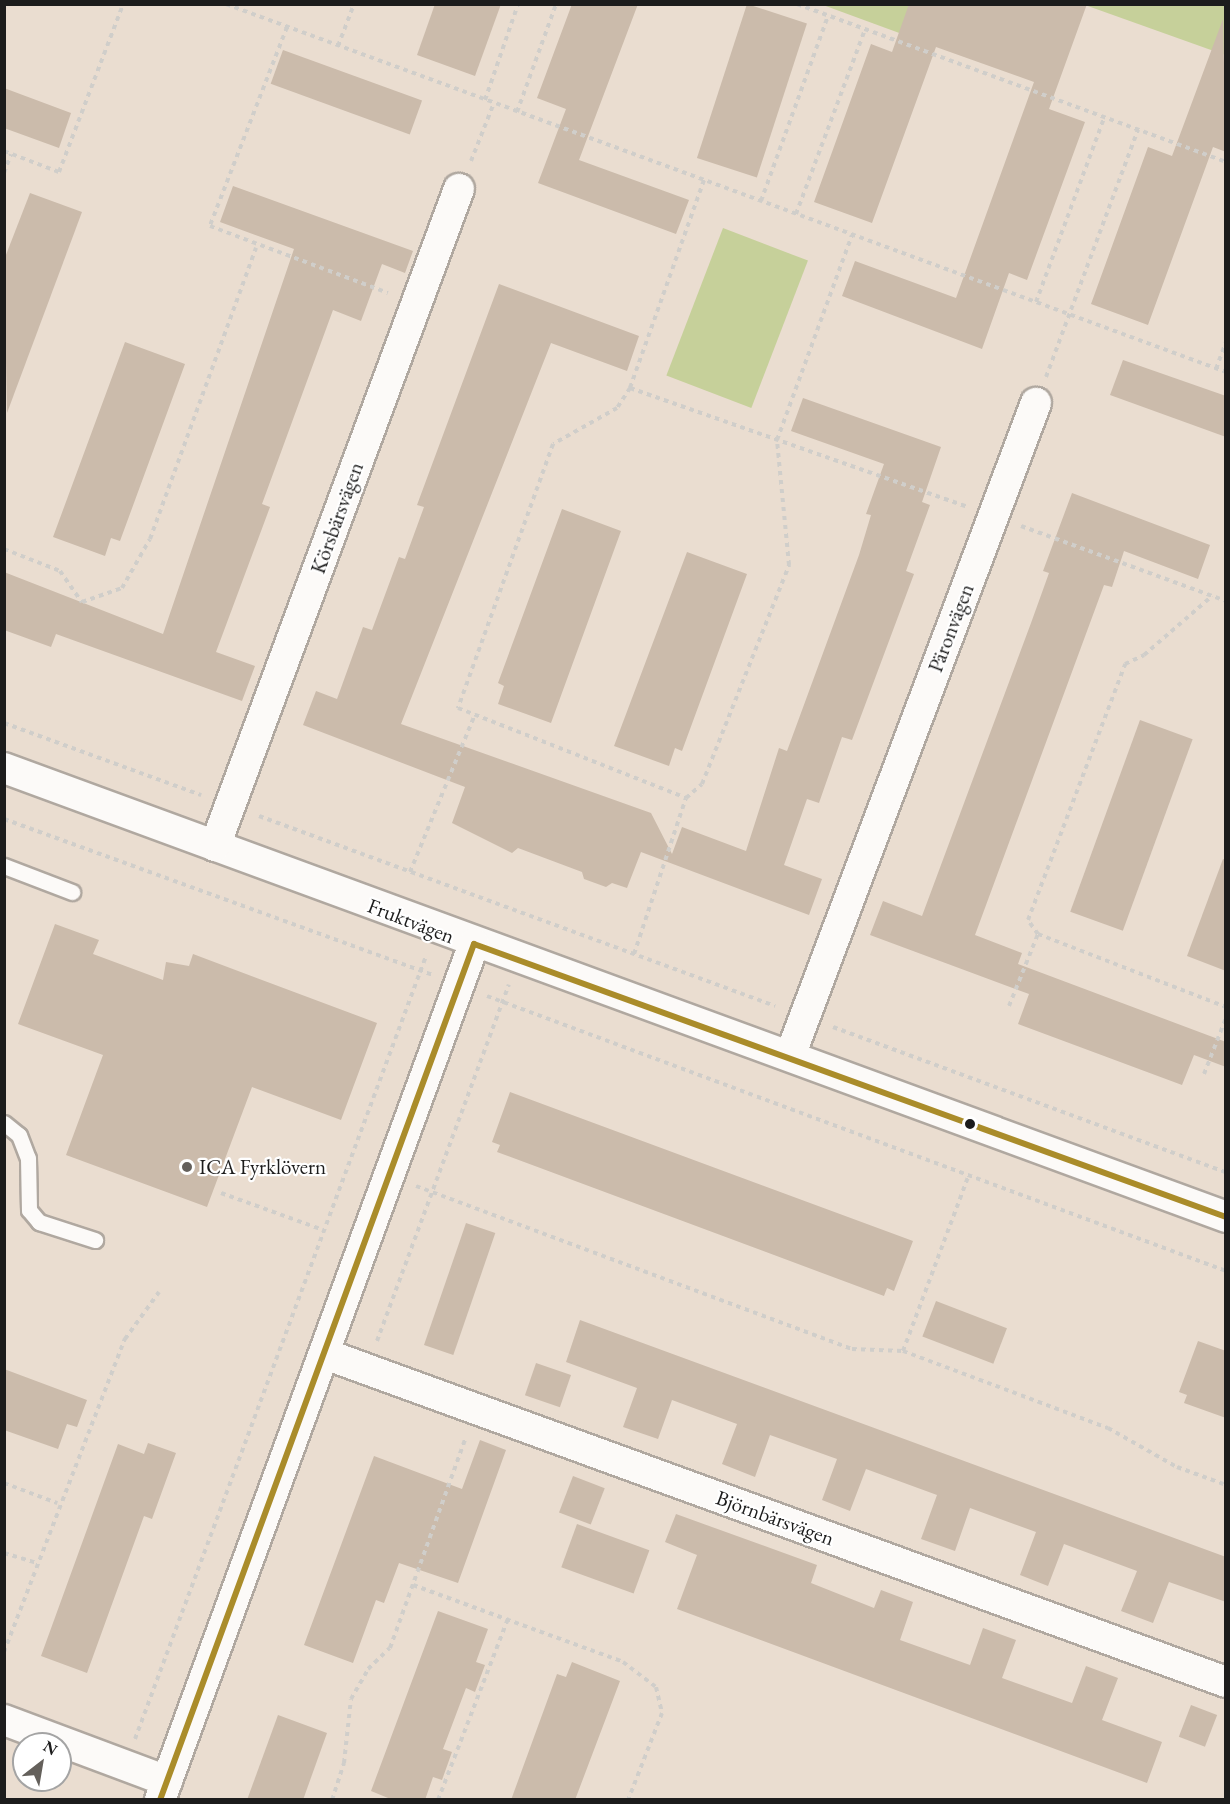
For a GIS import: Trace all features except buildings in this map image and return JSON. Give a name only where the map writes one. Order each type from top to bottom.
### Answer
[{"type":"street","name":"Körsbärsvägen","points":[[215,846],[459,189]]},
{"type":"street","name":"Päronvägen","points":[[790,1056],[1036,403]]},
{"type":"street","name":"Fruktvägen","points":[[4,768],[437,931],[790,1056],[1226,1217]]},
{"type":"street","points":[[4,1720],[124,1766],[163,1790],[474,944]]},
{"type":"street","name":"Björnbärsvägen","points":[[325,1354],[1226,1682]]},
{"type":"lane","points":[[4,866],[72,892]]},
{"type":"lane","points":[[4,1123],[19,1136],[28,1158],[29,1210],[39,1222],[95,1240]]},
{"type":"path","points":[[4,151],[59,172],[123,4]]},
{"type":"path","points":[[226,4],[1226,372]]},
{"type":"path","points":[[338,46],[354,4]]},
{"type":"path","points":[[485,100],[518,4]]},
{"type":"path","points":[[517,112],[556,4]]},
{"type":"path","points":[[797,4],[1226,162]]},
{"type":"path","points":[[761,201],[828,16]]},
{"type":"path","points":[[287,27],[210,226],[256,248],[417,303]]},
{"type":"path","points":[[795,214],[865,29]]},
{"type":"path","points":[[459,189],[494,103]]},
{"type":"path","points":[[1036,302],[1104,117]]},
{"type":"path","points":[[1036,403],[1138,130]]},
{"type":"path","points":[[4,173],[11,154]]},
{"type":"path","points":[[686,798],[458,708],[553,444],[617,408],[630,388],[704,180]]},
{"type":"path","points":[[634,954],[686,798],[702,784],[789,565],[777,440],[852,235]]},
{"type":"path","points":[[4,549],[60,571],[82,602],[122,588],[150,539],[256,248]]},
{"type":"path","points":[[1216,369],[1226,341]]},
{"type":"path","points":[[630,388],[994,515],[1226,601]]},
{"type":"path","points":[[1212,596],[1144,655],[1125,664],[1028,920],[1038,934],[1226,1007]]},
{"type":"path","points":[[410,872],[475,714]]},
{"type":"path","points":[[4,723],[1226,1172]]},
{"type":"path","points":[[4,819],[418,970],[968,1178],[1226,1271]]},
{"type":"path","points":[[124,1766],[418,970],[437,931],[453,888]]},
{"type":"path","points":[[366,1369],[534,918]]},
{"type":"path","points":[[1009,1006],[1038,934]]},
{"type":"path","points":[[1204,1074],[1226,1018]]},
{"type":"path","points":[[389,1176],[852,1349],[903,1351],[1108,1428],[1177,1467],[1226,1485]]},
{"type":"path","points":[[903,1351],[968,1178]]},
{"type":"path","points":[[221,1193],[323,1230]]},
{"type":"path","points":[[4,1652],[57,1503],[125,1339],[159,1292]]},
{"type":"path","points":[[332,1800],[344,1763],[351,1699],[368,1669],[390,1648],[476,1409]]},
{"type":"path","points":[[4,1483],[57,1503]]},
{"type":"path","points":[[4,1553],[36,1563]]},
{"type":"path","points":[[413,1585],[622,1662],[656,1687],[662,1713],[628,1800]]},
{"type":"path","points":[[438,1800],[508,1619]]},
{"type":"green space","points":[[823,5],[909,5],[902,34]]},
{"type":"green space","points":[[1085,5],[1225,5],[1225,55]]},
{"type":"green space","points":[[723,228],[808,261],[751,408],[666,376]]},
{"type":"transit line","points":[[474,944],[1226,1217]]},
{"type":"transit line","points":[[160,1800],[474,944]]},
{"type":"place","name":"ICA Fyrklövern","points":[[187,1167]]}]
